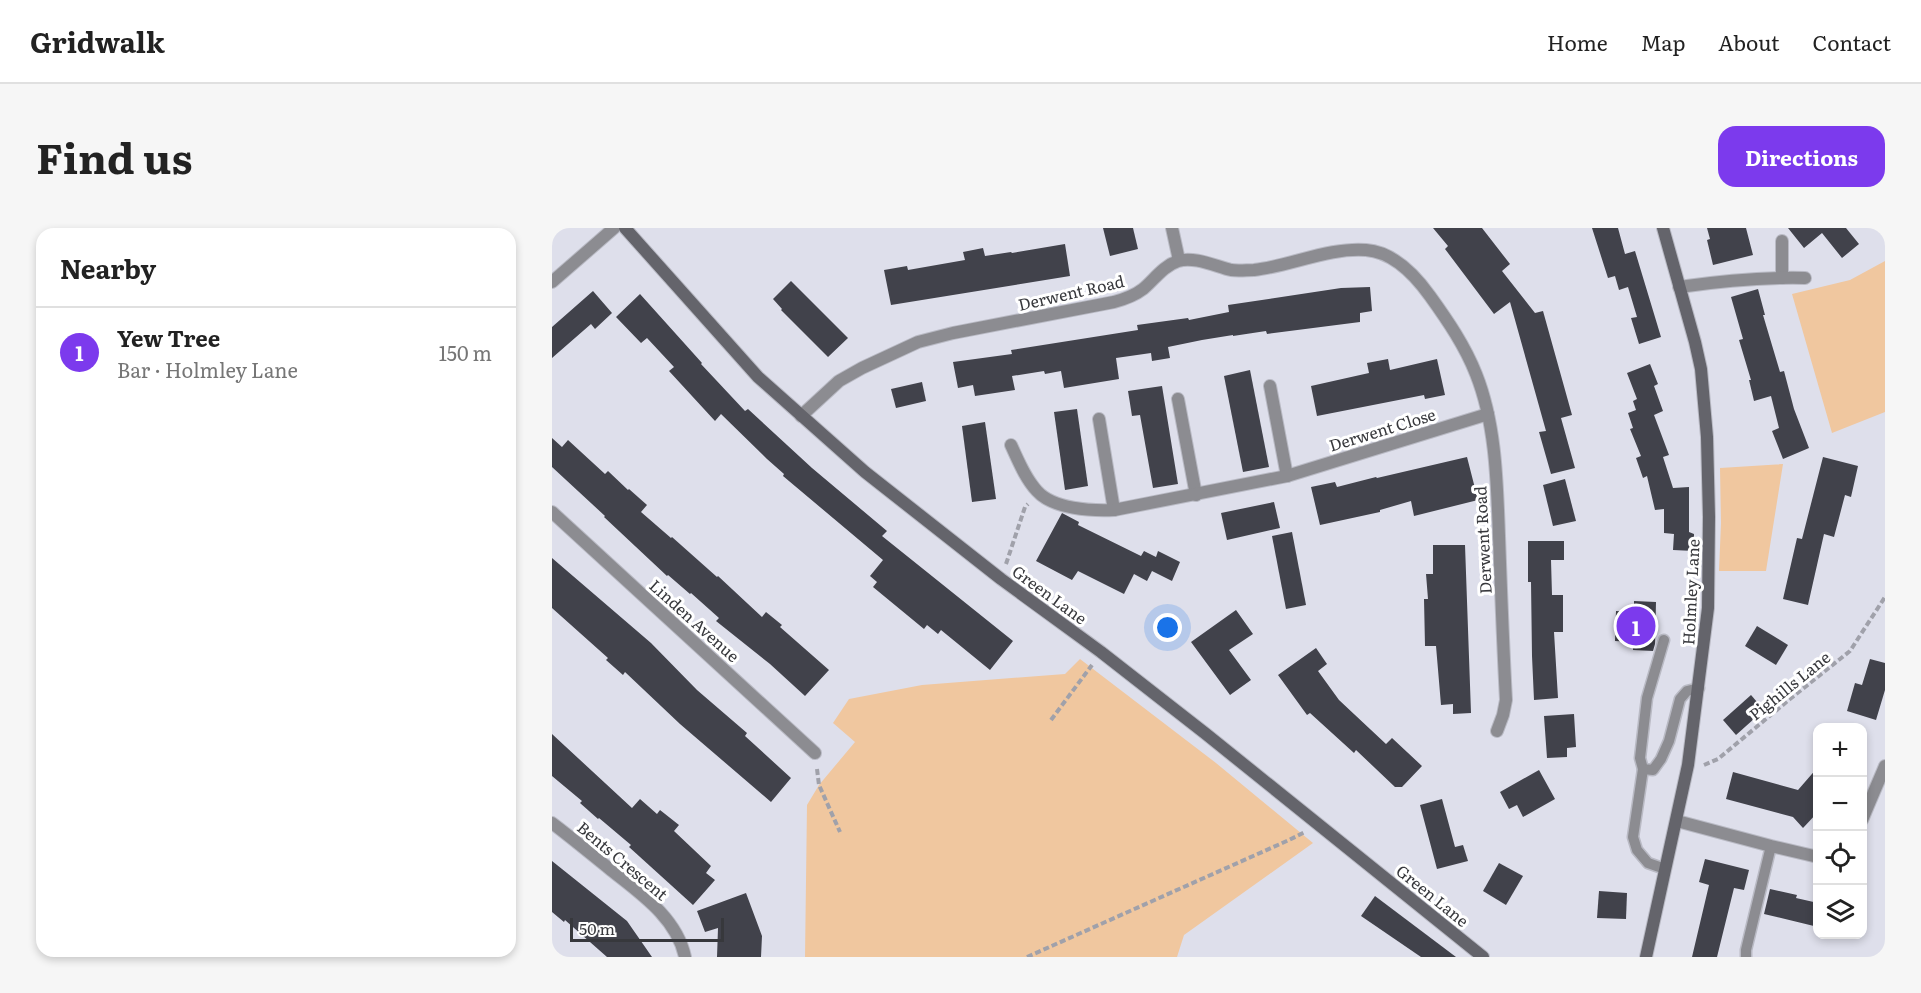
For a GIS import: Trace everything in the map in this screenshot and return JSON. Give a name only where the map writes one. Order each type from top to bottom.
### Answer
[{"type":"main road","name":"Green Lane","points":[[625,228],[758,377],[865,472],[1001,579],[1101,652],[1224,747],[1483,957]]},
{"type":"main road","name":"Holmley Lane","points":[[1646,957],[1688,765],[1708,608],[1710,517],[1707,437],[1701,369],[1663,228]]},
{"type":"street","points":[[552,282],[614,228]]},
{"type":"street","points":[[1172,228],[1179,260]]},
{"type":"street","points":[[1782,241],[1782,278]]},
{"type":"street","name":"Derwent Road","points":[[801,416],[839,381],[918,342],[1130,298],[1141,291],[1166,267],[1179,260],[1193,260],[1234,270],[1255,270],[1339,252],[1366,250],[1382,254],[1407,269],[1421,283],[1453,328],[1477,376],[1488,414],[1494,457],[1498,518],[1506,700],[1497,731]]},
{"type":"street","points":[[1680,287],[1708,283],[1805,278]]},
{"type":"street","points":[[1270,386],[1287,476]]},
{"type":"street","points":[[1178,399],[1196,495]]},
{"type":"street","name":"Derwent Close","points":[[1038,492],[1049,500],[1074,508],[1095,511],[1114,510],[1287,476],[1488,414]]},
{"type":"street","points":[[1099,419],[1114,510]]},
{"type":"street","points":[[1011,445],[1026,476],[1038,492]]},
{"type":"street","name":"Linden Avenue","points":[[552,512],[815,753]]},
{"type":"street","points":[[1867,810],[1885,766]]},
{"type":"street","points":[[1677,821],[1813,855]]},
{"type":"street","name":"Bents Crescent","points":[[552,823],[643,896],[664,916],[677,933],[685,957]]},
{"type":"lane","points":[[1664,640],[1647,698],[1640,758],[1643,769],[1633,837],[1636,850],[1648,863],[1665,870]]},
{"type":"lane","points":[[1643,769],[1653,770],[1661,759],[1669,741],[1680,699],[1687,691],[1699,688]]},
{"type":"lane","points":[[1746,957],[1771,846]]},
{"type":"path","points":[[1001,579],[1025,507],[1038,492]]},
{"type":"path","name":"Pighills Lane","points":[[1688,765],[1703,765],[1718,759],[1850,651],[1885,597]]},
{"type":"path","points":[[1051,720],[1101,652]]},
{"type":"path","points":[[815,753],[819,784],[840,832]]},
{"type":"path","points":[[1027,957],[1289,840]]},
{"type":"shaded area","points":[[1885,261],[1885,412],[1832,433],[1792,294],[1850,280]]},
{"type":"shaded area","points":[[1783,464],[1766,571],[1719,571],[1720,468]]},
{"type":"shaded area","points":[[1080,659],[1216,763],[1313,843],[1184,935],[1177,957],[805,957],[807,805],[819,785],[855,742],[833,723],[849,699],[922,685],[1065,674]]},
{"type":"building","points":[[1103,228],[1133,228],[1138,249],[1110,256]]},
{"type":"building","points":[[1433,228],[1482,228],[1510,264],[1502,271],[1535,313],[1543,311],[1572,415],[1561,418],[1575,468],[1551,474],[1539,432],[1546,431],[1510,302],[1494,314],[1445,249],[1448,246]]},
{"type":"building","points":[[1592,228],[1618,228],[1625,254],[1635,251],[1661,337],[1639,344],[1631,318],[1637,317],[1628,287],[1619,290],[1615,276],[1608,278]]},
{"type":"building","points":[[1707,228],[1746,228],[1753,255],[1713,265],[1707,240],[1710,239]]},
{"type":"building","points":[[1788,228],[1846,228],[1859,244],[1842,258],[1822,233],[1804,248]]},
{"type":"building","points":[[1065,244],[1070,276],[891,305],[884,270],[907,266],[908,270],[965,260],[963,252],[983,248],[985,256]]},
{"type":"building","points":[[791,281],[848,338],[828,357],[773,299]]},
{"type":"building","points":[[1370,287],[1372,311],[1360,313],[1360,322],[1202,340],[1168,347],[1170,358],[1152,361],[1151,353],[1116,358],[1119,379],[1064,388],[1061,371],[1045,374],[1044,371],[1012,376],[1015,390],[975,396],[973,385],[958,388],[953,362],[1012,354],[1011,350],[1138,330],[1137,325],[1188,318],[1189,320],[1229,312],[1228,305],[1341,288]]},
{"type":"building","points":[[1758,289],[1765,315],[1763,315],[1780,372],[1784,371],[1794,409],[1809,448],[1783,459],[1772,431],[1779,428],[1771,396],[1754,401],[1749,380],[1751,380],[1739,340],[1743,339],[1731,297]]},
{"type":"building","points":[[593,291],[612,313],[595,329],[591,324],[552,358],[552,327]]},
{"type":"building","points":[[640,294],[745,411],[748,409],[812,468],[887,531],[882,536],[1013,641],[990,670],[941,630],[938,634],[927,625],[924,629],[873,587],[877,582],[870,576],[883,560],[783,476],[784,474],[721,414],[715,421],[669,371],[674,367],[647,338],[641,343],[616,317]]},
{"type":"building","points":[[1388,359],[1390,370],[1437,359],[1445,395],[1425,399],[1424,395],[1317,416],[1311,386],[1369,373],[1367,363]]},
{"type":"building","points":[[1650,364],[1658,384],[1654,386],[1663,411],[1654,415],[1669,455],[1663,457],[1673,488],[1689,487],[1689,532],[1694,534],[1694,551],[1673,550],[1674,534],[1664,533],[1664,509],[1655,510],[1647,476],[1643,478],[1636,458],[1641,456],[1630,429],[1633,428],[1628,413],[1636,410],[1633,401],[1637,399],[1627,373]]},
{"type":"building","points":[[1250,370],[1269,467],[1243,472],[1224,376]]},
{"type":"building","points":[[922,382],[926,401],[896,408],[891,389]]},
{"type":"building","points":[[1162,386],[1178,484],[1153,488],[1140,415],[1132,416],[1128,391]]},
{"type":"building","points":[[1077,409],[1088,486],[1065,490],[1054,412]]},
{"type":"building","points":[[985,422],[996,499],[972,502],[962,426]]},
{"type":"building","points":[[552,438],[562,447],[568,440],[605,474],[608,471],[647,505],[641,512],[718,576],[762,617],[766,612],[782,625],[780,627],[829,670],[805,696],[770,664],[716,621],[719,618],[691,593],[667,576],[552,467]]},
{"type":"building","points":[[1467,457],[1478,500],[1414,516],[1411,501],[1380,510],[1380,512],[1320,525],[1311,487],[1335,482],[1337,487]]},
{"type":"building","points":[[1823,457],[1858,466],[1851,497],[1845,495],[1834,537],[1824,534],[1808,605],[1783,599],[1797,538],[1802,539]]},
{"type":"building","points":[[1565,479],[1576,521],[1553,526],[1543,485]]},
{"type":"building","points":[[1274,502],[1280,528],[1227,540],[1221,513]]},
{"type":"building","points":[[1062,513],[1079,522],[1078,525],[1141,556],[1144,551],[1156,557],[1158,551],[1180,562],[1172,581],[1152,571],[1147,581],[1134,574],[1124,594],[1078,571],[1072,580],[1036,561]]},
{"type":"building","points":[[1292,532],[1306,605],[1286,609],[1272,536]]},
{"type":"building","points":[[1528,541],[1564,541],[1564,560],[1551,560],[1552,595],[1563,595],[1563,632],[1554,632],[1558,698],[1534,700]]},
{"type":"building","points":[[1433,545],[1465,545],[1471,713],[1453,714],[1453,704],[1441,705],[1436,646],[1425,646],[1424,599],[1428,599],[1426,574],[1433,574]]},
{"type":"building","points":[[552,558],[651,643],[697,690],[747,733],[745,736],[791,778],[771,802],[680,724],[625,672],[623,675],[606,660],[608,658],[552,608]]},
{"type":"building","points":[[1634,601],[1656,602],[1653,651],[1633,650],[1633,642],[1615,641],[1616,611],[1634,612]]},
{"type":"building","points":[[1236,610],[1253,634],[1229,650],[1251,680],[1230,695],[1191,642]]},
{"type":"building","points":[[1757,626],[1788,645],[1776,665],[1745,646]]},
{"type":"building","points":[[1316,648],[1327,664],[1318,671],[1339,700],[1386,744],[1392,738],[1422,766],[1402,787],[1395,787],[1356,750],[1354,753],[1310,713],[1307,715],[1278,675]]},
{"type":"building","points":[[1870,659],[1885,663],[1885,690],[1876,720],[1847,711],[1855,683],[1862,685]]},
{"type":"building","points":[[1751,695],[1764,710],[1736,735],[1723,720]]},
{"type":"building","points":[[1574,714],[1576,747],[1567,748],[1567,757],[1547,758],[1544,716]]},
{"type":"building","points":[[552,734],[632,808],[640,799],[657,814],[660,810],[679,825],[674,831],[711,866],[706,873],[715,880],[693,905],[629,847],[631,845],[598,819],[580,803],[582,801],[552,776]]},
{"type":"building","points":[[1539,770],[1555,799],[1523,817],[1517,805],[1509,809],[1500,792]]},
{"type":"building","points":[[1733,772],[1798,790],[1813,773],[1813,817],[1803,828],[1793,817],[1726,799]]},
{"type":"building","points":[[1442,799],[1455,847],[1463,845],[1468,861],[1437,869],[1420,805]]},
{"type":"building","points":[[1705,859],[1749,870],[1744,890],[1734,888],[1717,957],[1692,957],[1709,885],[1699,882]]},
{"type":"building","points":[[552,861],[627,921],[652,957],[607,957],[565,920],[564,922],[552,912]]},
{"type":"building","points":[[1499,863],[1523,876],[1506,905],[1483,891]]},
{"type":"building","points":[[1770,889],[1797,895],[1796,898],[1813,902],[1813,926],[1764,914]]},
{"type":"building","points":[[1599,891],[1627,893],[1626,919],[1597,918]]},
{"type":"building","points":[[746,893],[762,936],[761,957],[717,957],[718,928],[705,932],[697,911]]},
{"type":"building","points":[[1375,896],[1456,957],[1421,957],[1361,916]]},
{"type":"place","name":"Yew Tree","points":[[1636,626]]}]
